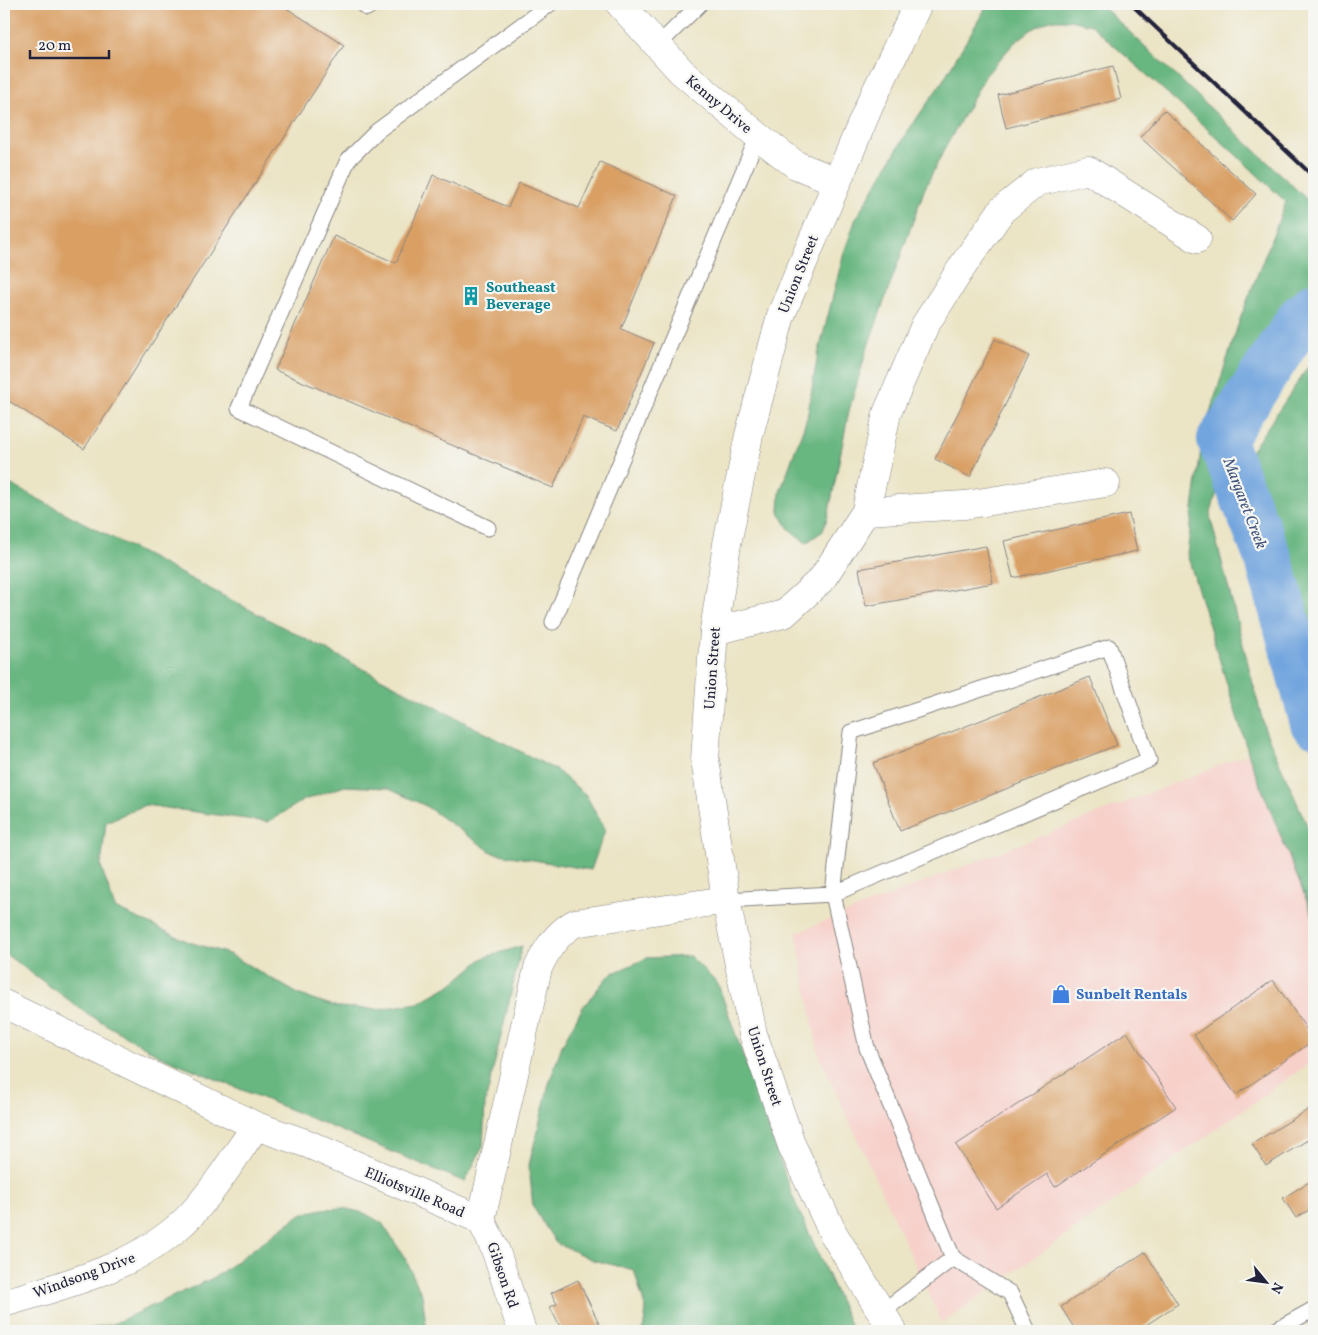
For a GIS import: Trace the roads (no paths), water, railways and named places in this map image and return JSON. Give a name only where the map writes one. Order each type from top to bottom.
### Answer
[{"type":"street","name":"Kenny Drive","points":[[620,4],[681,71],[758,136],[796,165],[836,181]]},
{"type":"street","name":"Union Street","points":[[888,1322],[838,1244],[792,1146],[753,1034],[726,900],[705,759],[714,631],[727,544],[749,435],[781,315],[836,181],[918,4]]},
{"type":"street","points":[[714,631],[784,614],[822,579],[866,510],[888,413],[925,325],[966,261],[1002,210],[1038,182],[1088,170],[1197,239]]},
{"type":"street","points":[[866,510],[965,505],[1106,483]]},
{"type":"street","name":"Elliotsville Road","points":[[4,1004],[256,1126],[308,1144],[482,1220],[538,968],[554,940],[562,930],[575,923],[726,900]]},
{"type":"street","name":"Windsong Drive","points":[[4,1303],[74,1281],[140,1255],[178,1227],[217,1183],[256,1126]]},
{"type":"street","name":"Gibson Rd","points":[[482,1220],[495,1249],[522,1331]]},
{"type":"lane","points":[[362,4],[367,8],[373,4]]},
{"type":"lane","points":[[488,528],[239,408],[348,160],[377,130],[550,4]]},
{"type":"lane","points":[[657,46],[700,4]]},
{"type":"lane","points":[[553,622],[758,136]]},
{"type":"lane","points":[[726,900],[833,894],[1149,760],[1109,647],[851,732],[833,894],[867,1048],[953,1258],[1010,1293],[1028,1331]]},
{"type":"lane","points":[[888,1322],[953,1258]]},
{"type":"lane","points":[[1274,1331],[1314,1310]]},
{"type":"waterway","name":"Margaret Creek","points":[[1314,306],[1301,318],[1221,440],[1269,560],[1314,723]]},
{"type":"railway","points":[[1131,4],[1314,177]]},
{"type":"place","name":"Southeast Beverage","points":[[471,296]]},
{"type":"place","name":"Sunbelt Rentals","points":[[1061,994]]}]
